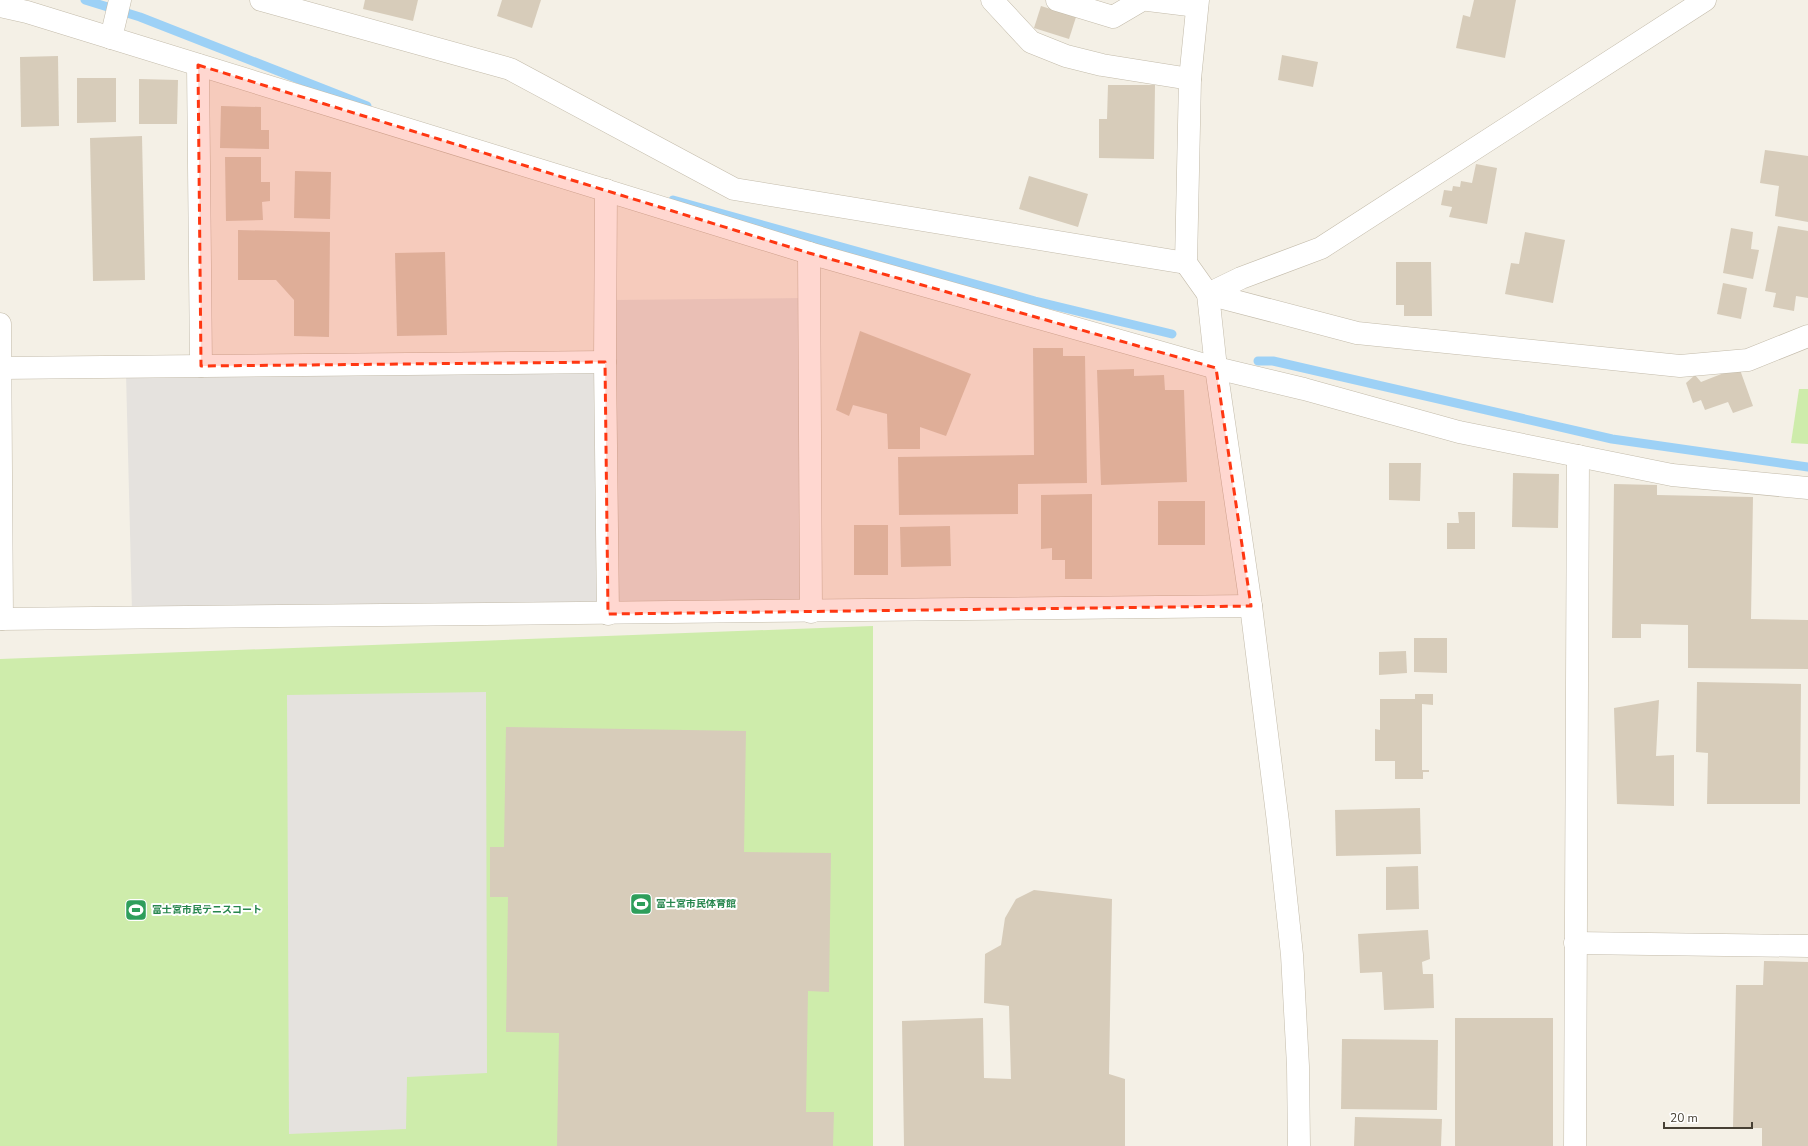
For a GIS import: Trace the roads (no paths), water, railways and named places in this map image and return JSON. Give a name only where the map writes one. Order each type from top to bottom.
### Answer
[{"type":"street","points":[[111,38],[120,0]]},
{"type":"street","points":[[261,0],[510,69],[734,189],[1186,263]]},
{"type":"street","points":[[992,0],[1031,42],[1066,56],[1102,65],[1190,78]]},
{"type":"street","points":[[1057,0],[1113,17],[1142,0]]},
{"type":"street","points":[[1148,0],[1198,3],[1190,78],[1186,263],[1208,294],[1216,368],[1251,606],[1278,822],[1292,955],[1298,1066],[1298,1146]]},
{"type":"street","points":[[1208,294],[1241,278],[1321,248],[1705,0]]},
{"type":"street","points":[[0,6],[27,12],[809,253],[1216,368],[1304,389],[1459,432],[1672,475],[1808,488]]},
{"type":"street","points":[[198,65],[201,366]]},
{"type":"street","points":[[606,190],[605,362],[608,614]]},
{"type":"street","points":[[809,253],[811,612]]},
{"type":"street","points":[[1208,294],[1357,333],[1680,366],[1748,360],[1808,336]]},
{"type":"street","points":[[0,324],[1,619],[811,612],[1251,606]]},
{"type":"street","points":[[0,368],[605,362]]},
{"type":"street","points":[[1574,1146],[1578,456]]},
{"type":"street","points":[[1575,943],[1808,946]]},
{"type":"waterway","points":[[85,0],[140,17],[367,106]]},
{"type":"waterway","points":[[673,200],[1035,301],[1172,334]]},
{"type":"waterway","points":[[1258,361],[1273,361],[1612,439],[1808,467]]},
{"type":"place","name":"富士宮市民体育館","points":[[641,904]]},
{"type":"place","name":"富士宮市民テニスコート","points":[[136,910]]}]
